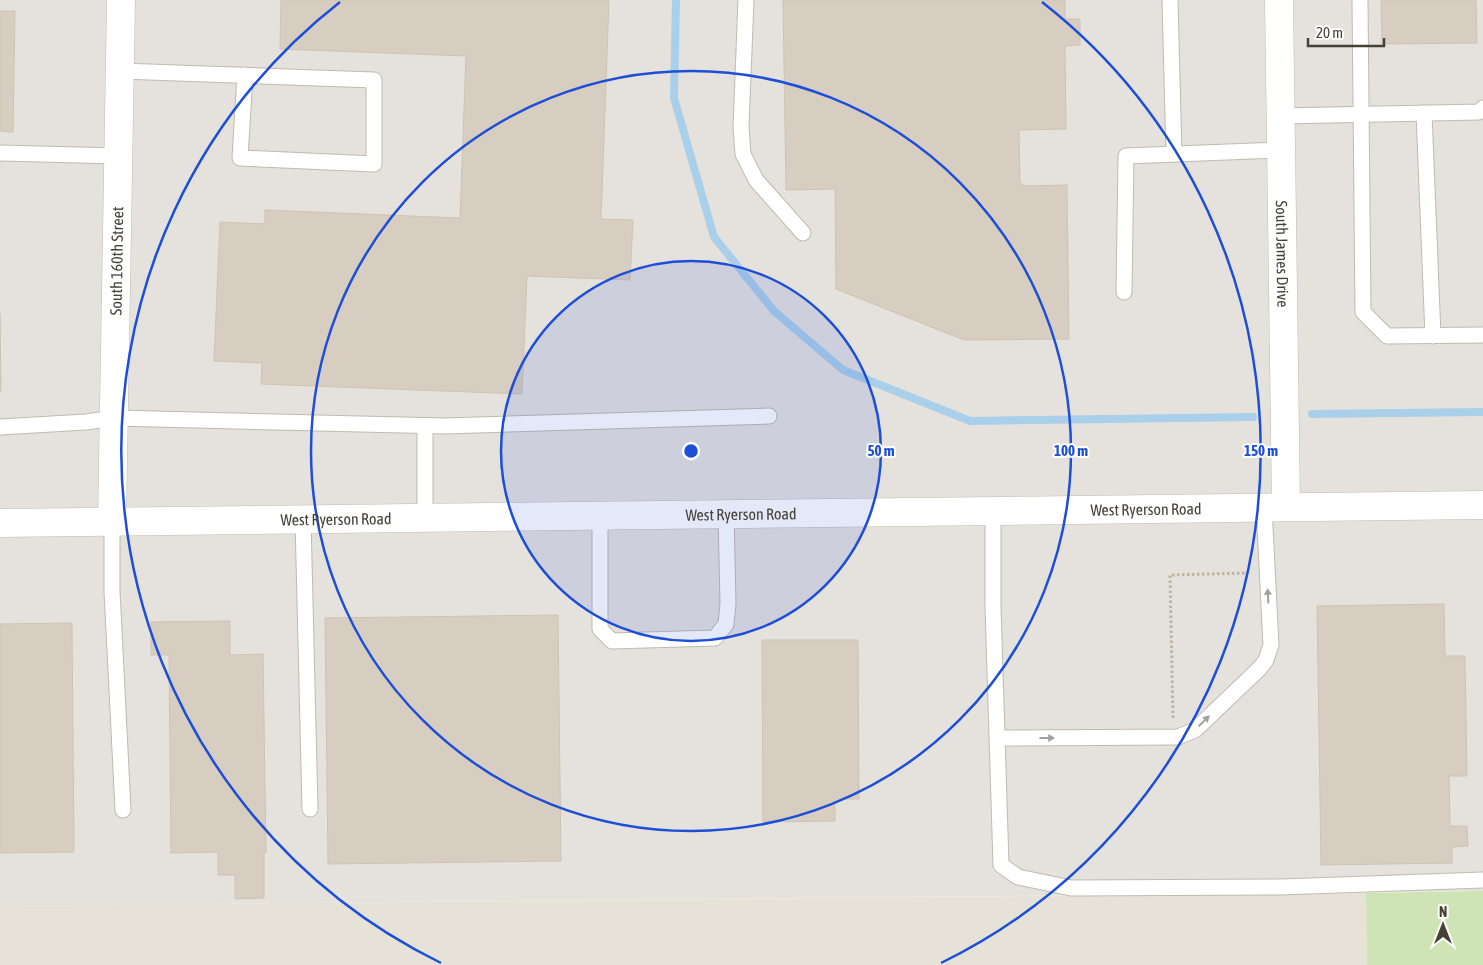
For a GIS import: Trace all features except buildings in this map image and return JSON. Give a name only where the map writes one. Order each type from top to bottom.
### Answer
[{"type":"street","name":"South 160th Street","points":[[112,522],[121,0]]},
{"type":"street","name":"South James Drive","points":[[1275,507],[1281,150],[1279,0]]},
{"type":"street","name":"West Ryerson Road","points":[[0,523],[1483,504]]},
{"type":"lane","points":[[746,0],[741,126],[743,154],[756,180],[803,233]]},
{"type":"lane","points":[[1170,0],[1174,154]]},
{"type":"lane","points":[[1360,0],[1363,312],[1387,336],[1483,335]]},
{"type":"lane","points":[[120,71],[374,80],[374,164],[240,158],[245,76]]},
{"type":"lane","points":[[1280,116],[1479,112],[1483,108]]},
{"type":"lane","points":[[1424,113],[1433,336]]},
{"type":"lane","points":[[1124,292],[1126,156],[1281,150]]},
{"type":"lane","points":[[0,153],[118,156]]},
{"type":"lane","points":[[0,427],[86,422],[114,418],[445,426],[769,416]]},
{"type":"lane","points":[[425,426],[425,517]]},
{"type":"lane","points":[[998,738],[1178,737],[1195,730],[1266,660],[1271,645],[1267,573],[1275,507]]},
{"type":"lane","points":[[993,510],[993,607],[1002,865],[1018,878],[1071,888],[1282,887],[1483,880]]},
{"type":"lane","points":[[600,515],[600,629],[612,641],[715,638],[726,624],[728,604],[726,513]]},
{"type":"lane","points":[[303,519],[310,809]]},
{"type":"lane","points":[[112,522],[112,592],[123,810]]},
{"type":"path","points":[[1174,737],[1170,575],[1267,573]]},
{"type":"shaded area","points":[[0,0],[1483,0],[1483,891],[0,906]]},
{"type":"shaded area","points":[[1366,893],[1367,965],[0,965],[0,906]]},
{"type":"green space","points":[[1483,891],[1483,965],[1367,965],[1366,893]]},
{"type":"waterway","points":[[676,0],[674,98],[714,237],[774,311],[843,370],[970,421],[1253,417]]},
{"type":"waterway","points":[[1312,414],[1483,412]]}]
